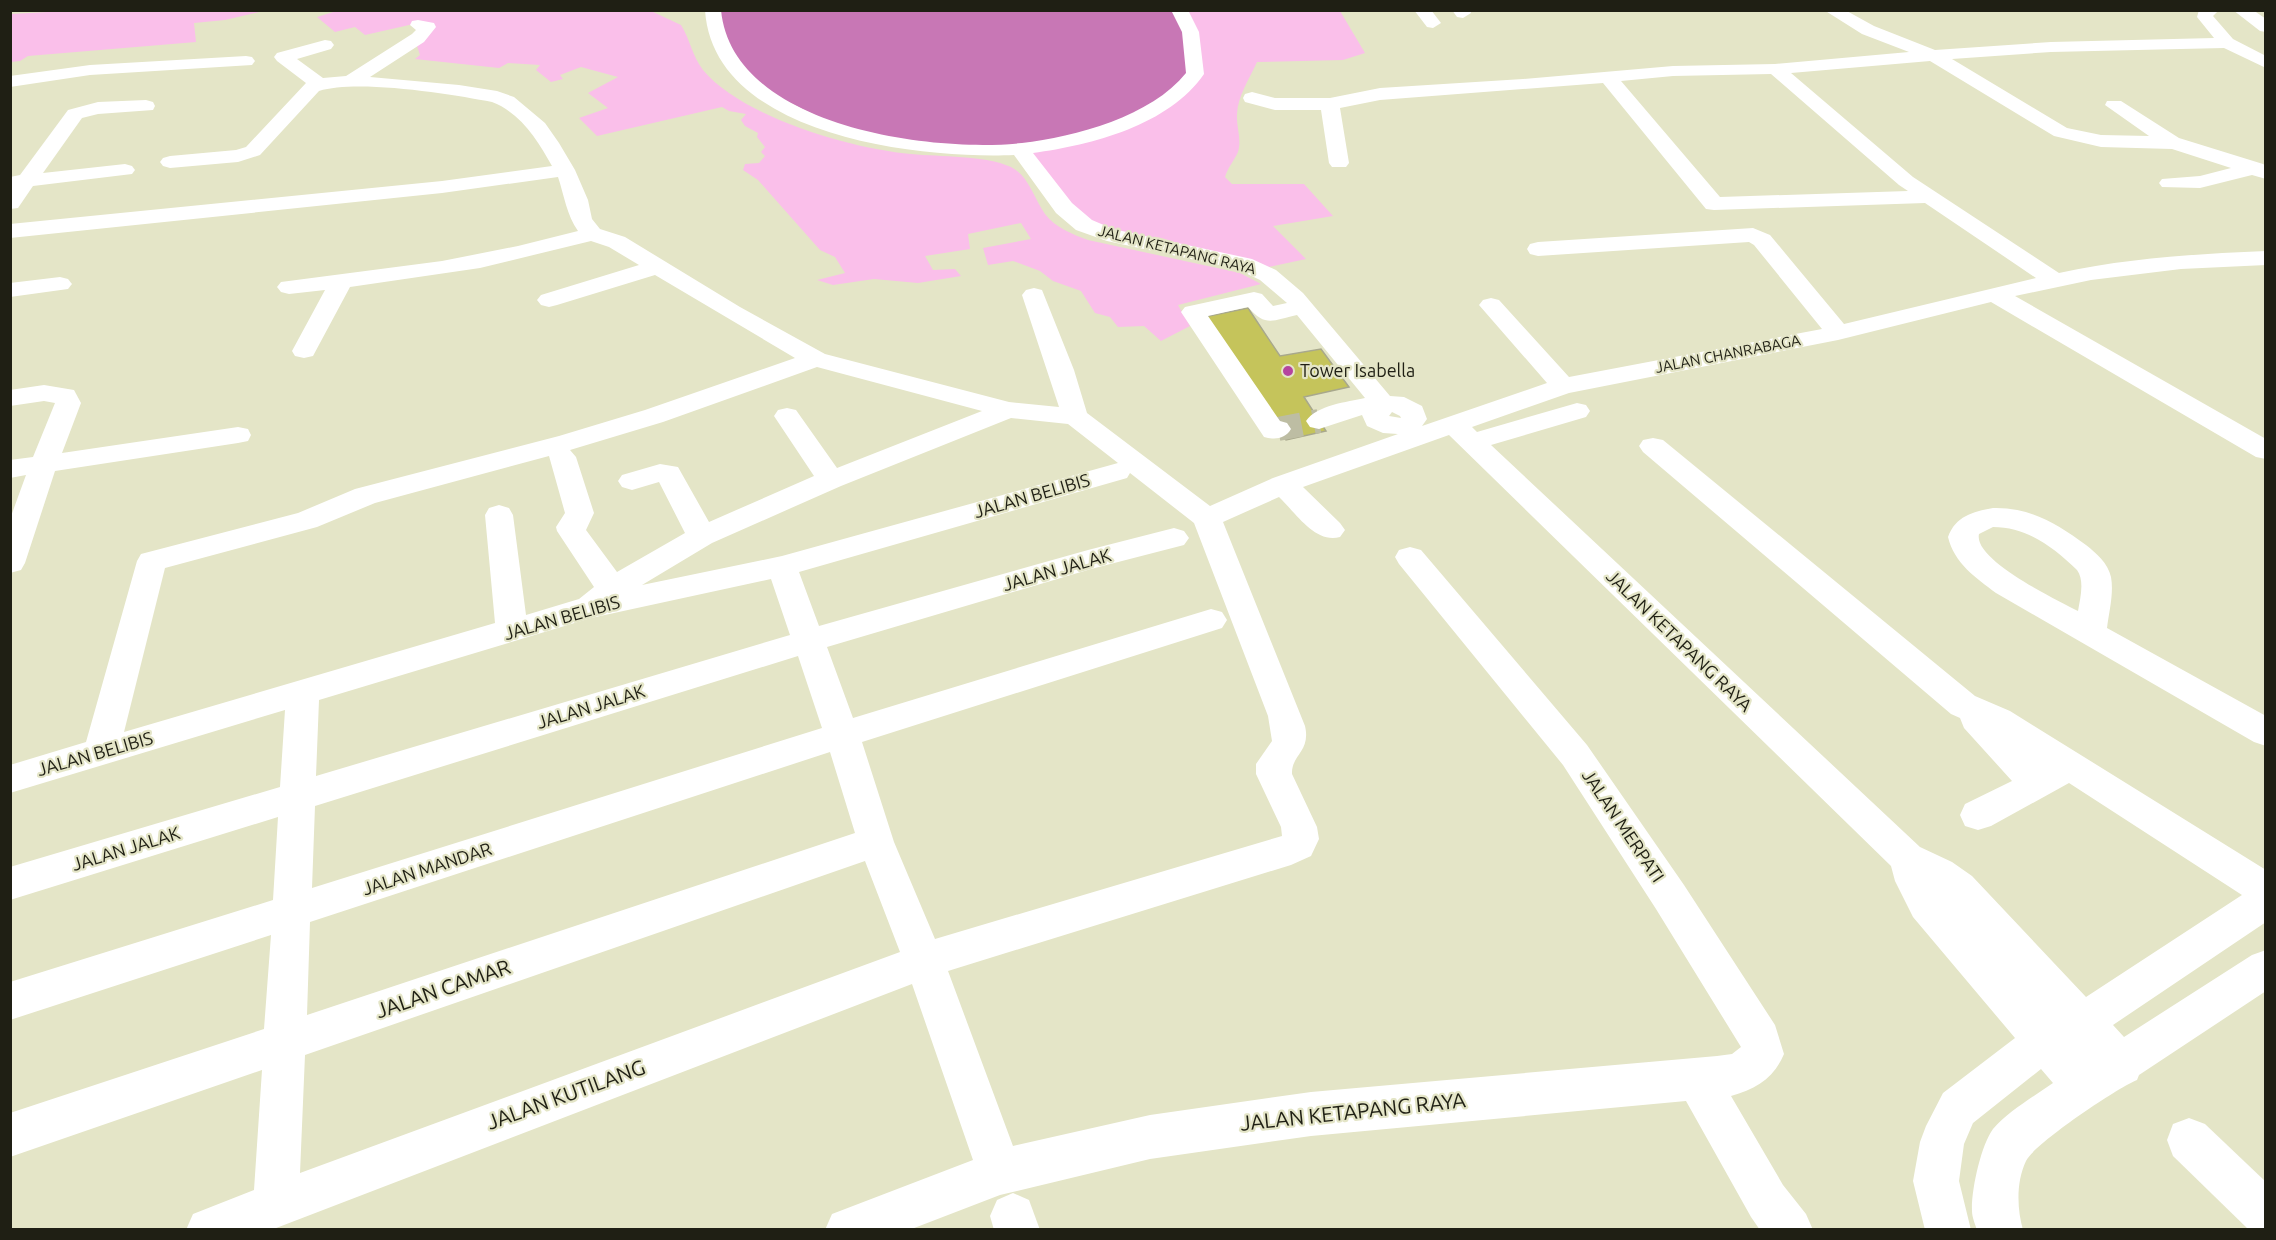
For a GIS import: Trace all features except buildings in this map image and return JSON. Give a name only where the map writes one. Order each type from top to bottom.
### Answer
[{"type":"street","points":[[713,10],[715,33],[728,59],[748,82],[784,108],[825,126],[897,143],[965,149],[1020,149],[1114,127],[1154,109],[1179,92],[1195,74],[1194,44],[1188,22],[1179,10]]},
{"type":"street","points":[[1832,10],[1868,30],[1933,55],[2061,132],[2101,141],[2174,143],[2262,165]]},
{"type":"street","points":[[2211,10],[2206,12],[2205,17],[2227,43],[2265,63]]},
{"type":"street","points":[[2241,10],[2265,27]]},
{"type":"street","points":[[351,81],[418,38],[428,27],[418,25]]},
{"type":"street","points":[[1252,98],[1275,104],[1330,104],[1374,94],[1608,78],[1673,71],[1775,69],[2052,46],[2227,43]]},
{"type":"street","points":[[318,83],[283,57],[325,45]]},
{"type":"street","points":[[187,64],[198,47]]},
{"type":"street","points":[[10,81],[70,72],[246,61]]},
{"type":"street","points":[[1775,69],[1906,181],[2054,280]]},
{"type":"street","points":[[1608,78],[1714,204],[1930,197]]},
{"type":"street","points":[[170,162],[238,156],[254,151],[318,83],[351,81],[502,98],[538,127],[565,170],[577,200],[581,220],[592,234]]},
{"type":"street","points":[[1330,104],[1339,163]]},
{"type":"street","points":[[2114,105],[2174,143]]},
{"type":"street","points":[[10,203],[19,182],[75,114],[98,108],[147,106]]},
{"type":"street","name":"JALAN KETAPANG RAYA","points":[[1020,149],[1064,208],[1084,225],[1107,234],[1244,264],[1268,274],[1303,307],[1383,410]]},
{"type":"street","points":[[2169,183],[2200,183],[2262,165]]},
{"type":"street","points":[[19,182],[125,170]]},
{"type":"street","points":[[10,231],[431,188],[565,170]]},
{"type":"street","points":[[289,287],[341,282],[513,255],[592,234],[617,242],[732,312],[816,359],[1008,410],[1075,417],[1207,518]]},
{"type":"street","points":[[1538,249],[1753,235],[1762,240],[1838,333]]},
{"type":"street","name":"JALAN CHANRABAGA","points":[[1207,518],[1283,484],[1354,459],[1461,433],[1563,386],[1838,333],[1994,294],[2091,273],[2181,262],[2263,259]]},
{"type":"street","points":[[549,300],[659,266]]},
{"type":"street","points":[[304,351],[341,282]]},
{"type":"street","points":[[10,290],[60,284]]},
{"type":"street","points":[[1994,294],[2265,451]]},
{"type":"street","points":[[1034,295],[1075,417]]},
{"type":"street","points":[[1278,429],[1273,431],[1193,312],[1254,299],[1267,314],[1303,307]]},
{"type":"street","points":[[1491,305],[1563,386]]},
{"type":"street","points":[[101,752],[152,561],[307,520],[365,496],[569,442],[654,416],[816,359]]},
{"type":"street","points":[[10,398],[44,393],[60,395],[68,402],[44,463],[10,563]]},
{"type":"street","points":[[1319,421],[1340,411],[1383,410],[1403,405],[1415,414],[1461,433],[1577,411]]},
{"type":"street","points":[[562,457],[580,513],[571,527],[572,531],[601,598],[702,536],[831,480],[1008,410]]},
{"type":"street","points":[[1354,459],[1372,443],[1383,410]]},
{"type":"street","points":[[787,416],[831,480]]},
{"type":"street","name":"JALAN KETAPANG RAYA","points":[[1461,433],[1906,858],[1939,873],[1959,888],[2122,1065]]},
{"type":"street","points":[[10,469],[238,435]]},
{"type":"street","points":[[1653,446],[1963,705],[2038,785]]},
{"type":"street","name":"JALAN BELIBIS","points":[[10,779],[512,632],[601,598],[782,566],[1117,472]]},
{"type":"street","points":[[632,481],[668,473],[702,536]]},
{"type":"street","points":[[1283,484],[1330,530]]},
{"type":"street","points":[[499,515],[512,632]]},
{"type":"street","name":"JALAN KUTILANG","points":[[209,1230],[924,962],[1298,845],[1301,839],[1299,827],[1278,783],[1274,764],[1290,745],[1291,736],[1207,518]]},
{"type":"street","name":"JALAN JALAK","points":[[10,884],[809,641],[1174,538]]},
{"type":"street","name":"JALAN MERPATI","points":[[1410,557],[1575,755],[1670,897],[1760,1039],[1764,1054],[1748,1071],[1697,1079]]},
{"type":"street","points":[[782,566],[842,735],[876,842],[924,962],[1000,1172]]},
{"type":"street","name":"JALAN MANDAR","points":[[10,1001],[842,735],[1211,620]]},
{"type":"street","points":[[2091,632],[2265,734]]},
{"type":"street","points":[[276,1203],[303,693]]},
{"type":"street","points":[[1963,705],[1998,720],[2265,890]]},
{"type":"street","points":[[1978,815],[2073,766]]},
{"type":"street","name":"JALAN CAMAR","points":[[10,1136],[876,842]]},
{"type":"street","name":"JALAN KETAPANG RAYA","points":[[1906,858],[1914,881],[1927,905],[2084,1087]]},
{"type":"street","points":[[1948,1230],[1936,1181],[1942,1142],[1958,1108],[2043,1042],[2112,1005],[2265,900]]},
{"type":"street","points":[[2000,1230],[1995,1212],[1998,1178],[2008,1146],[2030,1126],[2084,1087],[2122,1065],[2265,968]]},
{"type":"street","points":[[1697,1079],[1767,1201],[1790,1230]]},
{"type":"street","name":"JALAN KETAPANG RAYA","points":[[848,1230],[1000,1172],[1107,1146],[1204,1128],[1322,1113],[1697,1079]]},
{"type":"street","points":[[2189,1140],[2265,1214]]},
{"type":"shaded area","points":[[340,10],[651,11],[681,25],[699,65],[721,87],[770,116],[829,138],[886,151],[975,158],[1000,163],[1011,167],[1022,176],[1045,214],[1059,227],[1070,233],[1088,240],[1240,273],[1261,284],[1178,305],[1190,326],[1161,341],[1144,326],[1118,327],[1110,317],[1095,313],[1081,291],[1053,281],[1040,271],[1013,261],[988,265],[983,248],[1031,239],[1021,223],[968,234],[970,249],[925,256],[933,270],[955,269],[961,276],[918,283],[874,279],[833,285],[817,280],[845,273],[835,257],[820,250],[758,180],[743,170],[745,164],[759,163],[765,156],[761,152],[765,147],[757,137],[758,133],[745,126],[741,120],[746,114],[729,111],[722,107],[597,136],[579,118],[608,108],[588,93],[618,77],[581,67],[560,75],[563,79],[551,82],[536,70],[540,65],[508,63],[499,68],[415,59],[420,55],[417,46],[418,23],[365,35],[355,27],[335,32],[317,17]]},
{"type":"shaded area","points":[[66,11],[264,11],[225,20],[194,23],[196,42],[28,56],[20,61],[11,62],[11,14]]},
{"type":"shaded area","points":[[713,11],[1179,11],[1195,74],[1154,109],[1069,139],[965,149],[851,133],[748,82]]},
{"type":"shaded area","points":[[1179,11],[1340,11],[1365,53],[1343,60],[1257,62],[1239,100],[1237,119],[1239,147],[1225,177],[1232,184],[1304,184],[1333,216],[1273,226],[1306,259],[1259,269],[1084,225],[1020,149]]},
{"type":"tunnel","points":[[1278,429],[1319,421]]},
{"type":"place","name":"Tower Isabella","points":[[1288,371]]}]
